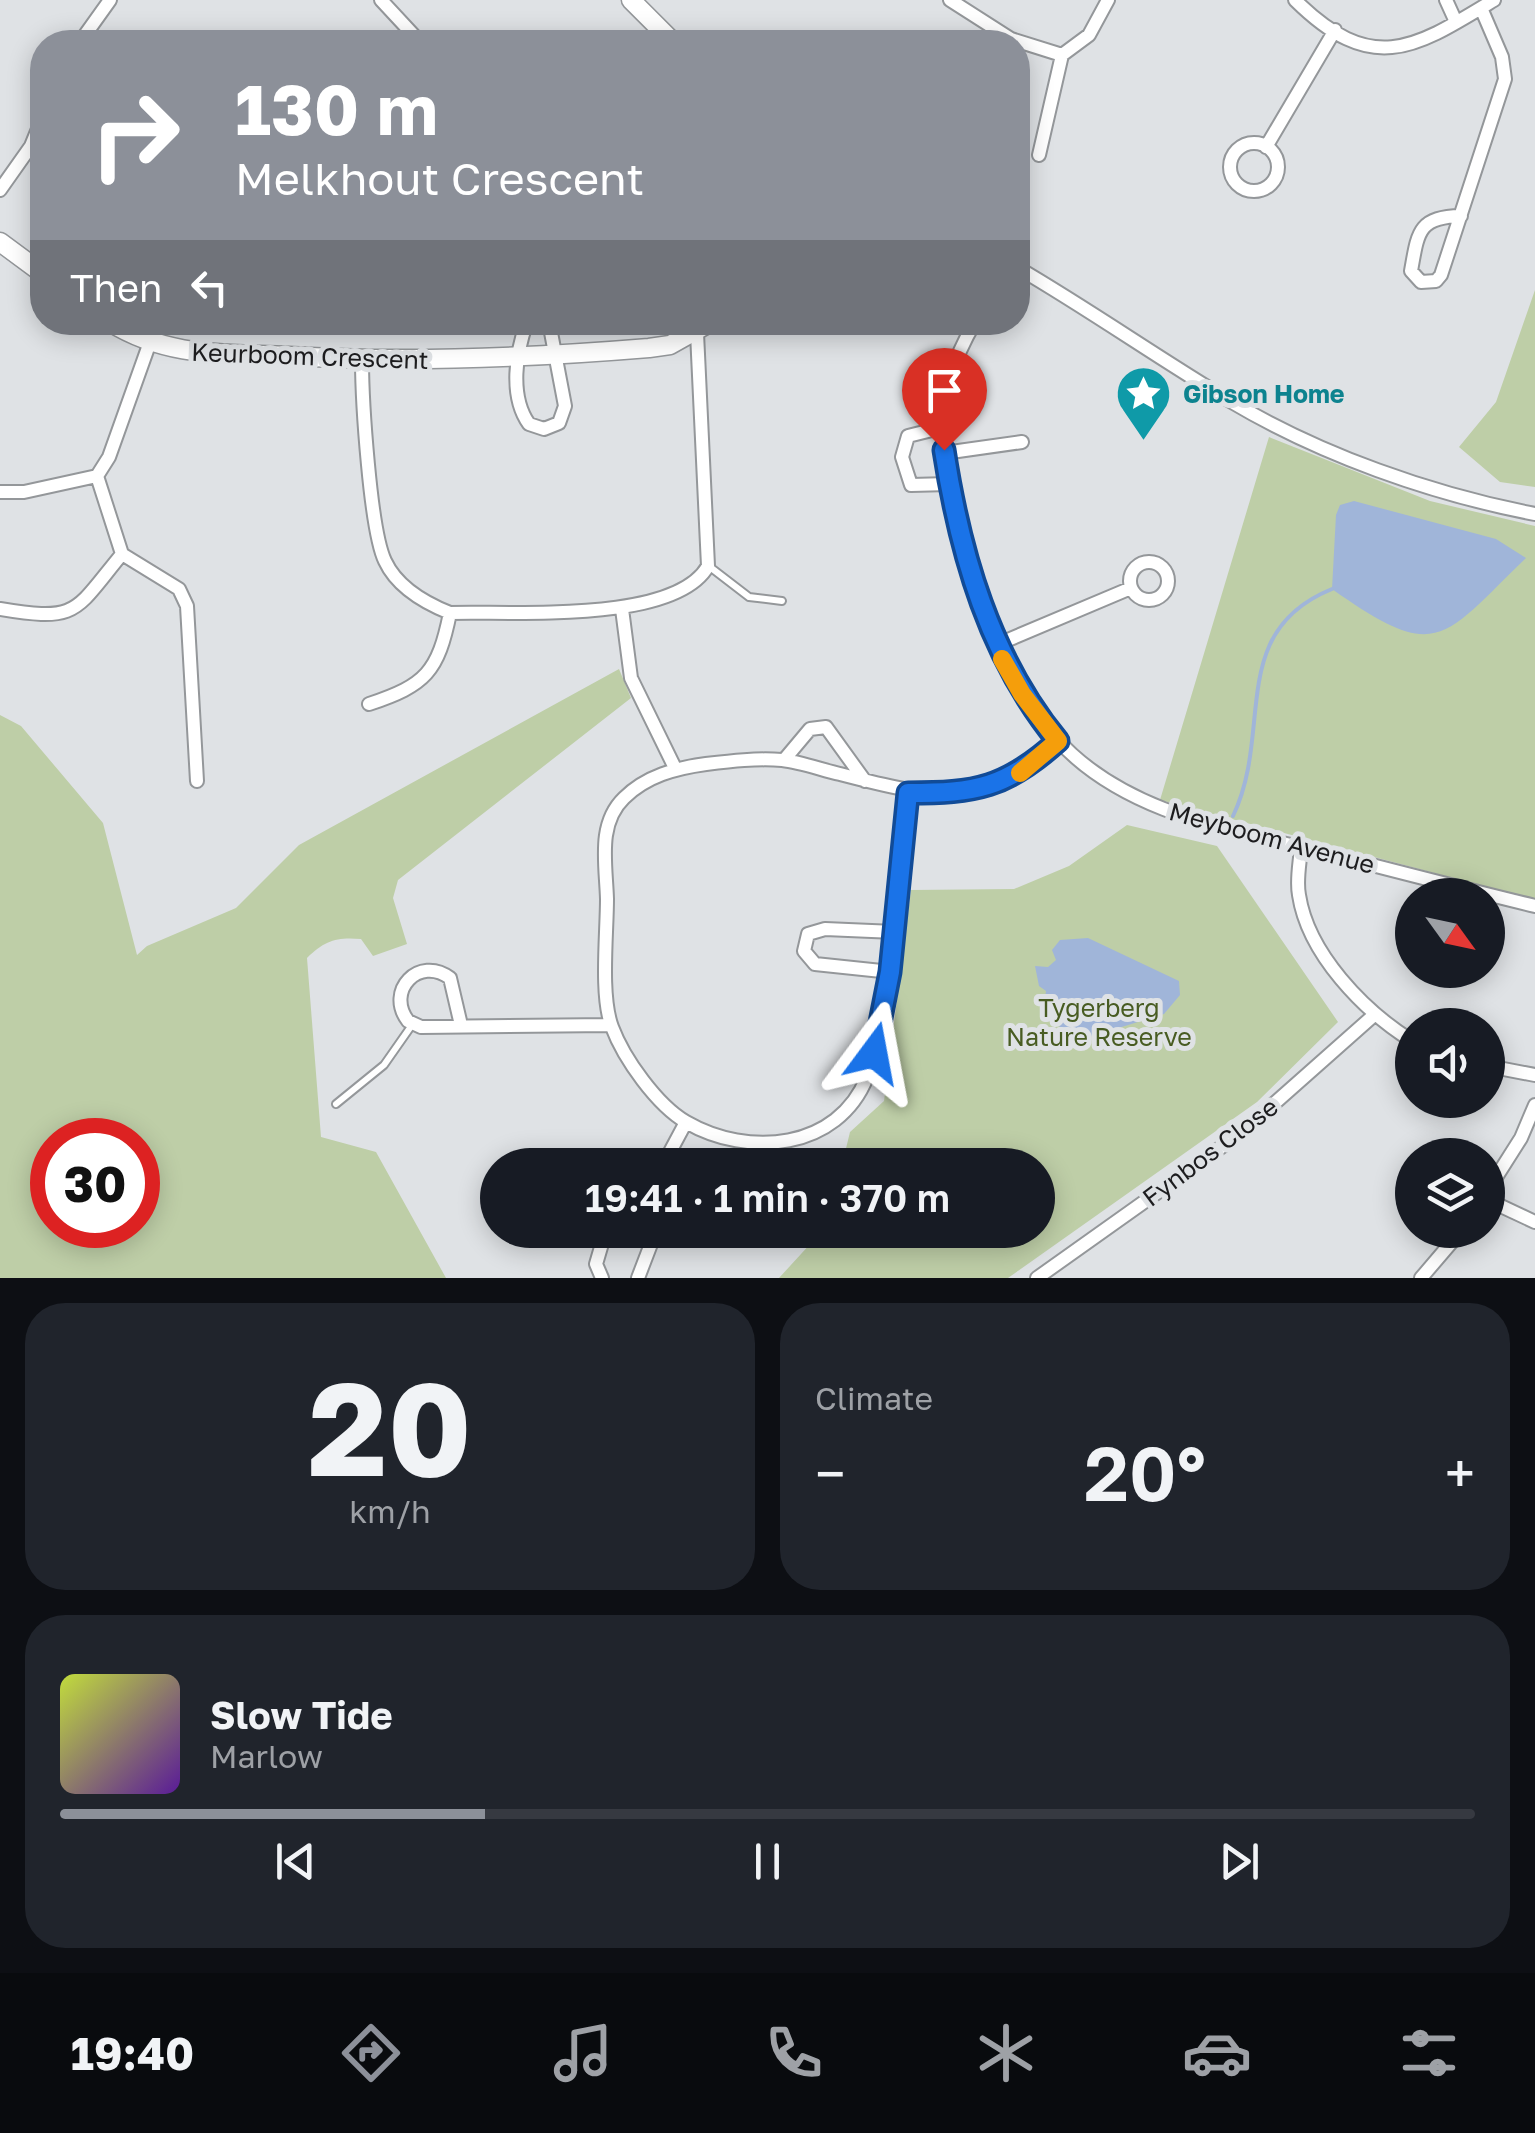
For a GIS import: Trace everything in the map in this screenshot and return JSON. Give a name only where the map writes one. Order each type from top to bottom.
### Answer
[{"type":"street","points":[[89,30],[110,0]]},
{"type":"street","points":[[382,0],[409,30]]},
{"type":"street","points":[[631,0],[661,30]]},
{"type":"street","points":[[950,0],[996,30]]},
{"type":"street","points":[[1040,155],[1062,55],[1089,35],[1108,0]]},
{"type":"street","points":[[1295,0],[1335,30],[1374,47],[1401,49],[1487,4],[1505,79],[1461,216],[1442,275],[1429,283],[1415,278],[1412,271],[1424,225],[1437,216],[1461,216]]},
{"type":"street","points":[[1446,0],[1456,22]]},
{"type":"street","points":[[1266,147],[1335,30]]},
{"type":"street","points":[[1030,45],[1062,55]]},
{"type":"street","points":[[0,190],[30,147]]},
{"type":"street","points":[[0,242],[30,264]]},
{"type":"street","points":[[1030,276],[1229,401],[1283,429],[1414,481],[1535,514]]},
{"type":"street","name":"Keurboom Crescent","points":[[136,335],[200,355],[362,360],[516,360],[660,346],[687,335]]},
{"type":"street","points":[[523,335],[516,360],[524,418],[544,429],[559,423],[564,415],[554,335]]},
{"type":"street","points":[[362,360],[378,537],[385,561],[411,592],[450,613],[622,608],[688,590],[708,566],[704,335]]},
{"type":"street","name":"Meyboom Avenue","points":[[969,335],[947,379],[940,428],[949,484],[996,645],[1022,694],[1058,741],[1106,779],[1145,801],[1301,847],[1535,906]]},
{"type":"street","points":[[150,342],[118,434],[98,476],[122,554],[179,589],[187,606],[197,781]]},
{"type":"street","points":[[940,428],[908,436],[902,458],[911,484],[949,484]]},
{"type":"street","points":[[944,453],[1022,442]]},
{"type":"street","points":[[0,492],[24,492],[98,476]]},
{"type":"street","points":[[0,609],[56,617],[69,614],[122,554]]},
{"type":"street","points":[[996,645],[1131,588]]},
{"type":"street","points":[[622,608],[631,678],[675,768]]},
{"type":"street","points":[[368,704],[404,692],[434,667],[450,613]]},
{"type":"street","points":[[784,760],[810,728],[826,727],[865,781]]},
{"type":"street","points":[[908,793],[890,972],[868,1076],[841,1116],[788,1144],[766,1145],[686,1122],[650,1086],[611,1026],[606,830],[622,800],[675,768],[784,760],[908,793],[963,792],[1003,782],[1028,768],[1058,741]]},
{"type":"street","points":[[1301,847],[1298,891],[1302,910],[1324,953],[1373,1016],[1395,1030]]},
{"type":"street","points":[[890,972],[815,964],[804,951],[804,942],[808,934],[825,930],[894,932]]},
{"type":"street","points":[[461,1025],[455,986],[450,978],[433,970],[420,970],[404,982],[403,1016],[413,1024],[461,1025],[611,1026]]},
{"type":"street","name":"Fynbos Close","points":[[1037,1278],[1241,1133],[1373,1016]]},
{"type":"street","points":[[1505,1069],[1535,1075]]},
{"type":"street","points":[[1505,1163],[1535,1106]]},
{"type":"street","points":[[671,1148],[686,1122]]},
{"type":"street","points":[[1505,1208],[1535,1222]]},
{"type":"street","points":[[601,1248],[596,1264],[602,1278]]},
{"type":"street","points":[[638,1278],[649,1248]]},
{"type":"street","points":[[1421,1278],[1447,1248]]},
{"type":"lane","points":[[708,566],[749,597],[782,601]]},
{"type":"lane","points":[[336,1104],[384,1065],[413,1024]]},
{"type":"green space","points":[[1535,290],[1535,487],[1500,482],[1459,447],[1496,402]]},
{"type":"green space","points":[[1269,437],[1430,501],[1535,526],[1535,900],[1505,892],[1505,878],[1452,878],[1160,800]]},
{"type":"green space","points":[[619,669],[631,698],[398,880],[393,898],[407,944],[373,956],[361,939],[338,939],[307,958],[321,1137],[376,1152],[446,1278],[0,1278],[0,715],[21,726],[103,823],[137,955],[147,946],[236,908],[299,845]]},
{"type":"green space","name":"Tygerberg Nature Reserve","points":[[1127,825],[1217,846],[1338,1022],[1257,1102],[1055,1245],[1055,1148],[846,1148],[850,1132],[884,1101],[911,890],[1014,889],[1069,866]]},
{"type":"green space","name":"Tygerberg Nature Reserve","points":[[806,1248],[1050,1248],[1008,1278],[779,1278]]},
{"type":"water","points":[[1354,501],[1496,539],[1526,558],[1455,624],[1437,632],[1418,634],[1395,627],[1332,589],[1336,515],[1340,505]]},
{"type":"water","points":[[1088,938],[1179,981],[1180,995],[1164,1014],[1089,1037],[1071,1048],[1045,999],[1046,991],[1039,986],[1035,966],[1048,967],[1056,960],[1052,950],[1060,940]]},
{"type":"waterway","points":[[1233,816],[1245,784],[1265,657],[1278,631],[1299,608],[1332,589]]},
{"type":"slow traffic","points":[[1002,659],[1034,712],[1058,741],[1020,773]]},
{"type":"place","name":"Gibson Home","points":[[1144,443]]},
{"type":"route","points":[[874,1053],[890,972],[908,793],[952,793],[1003,782],[1028,768],[1058,741],[1008,672],[985,617],[949,484],[944,450]]}]
